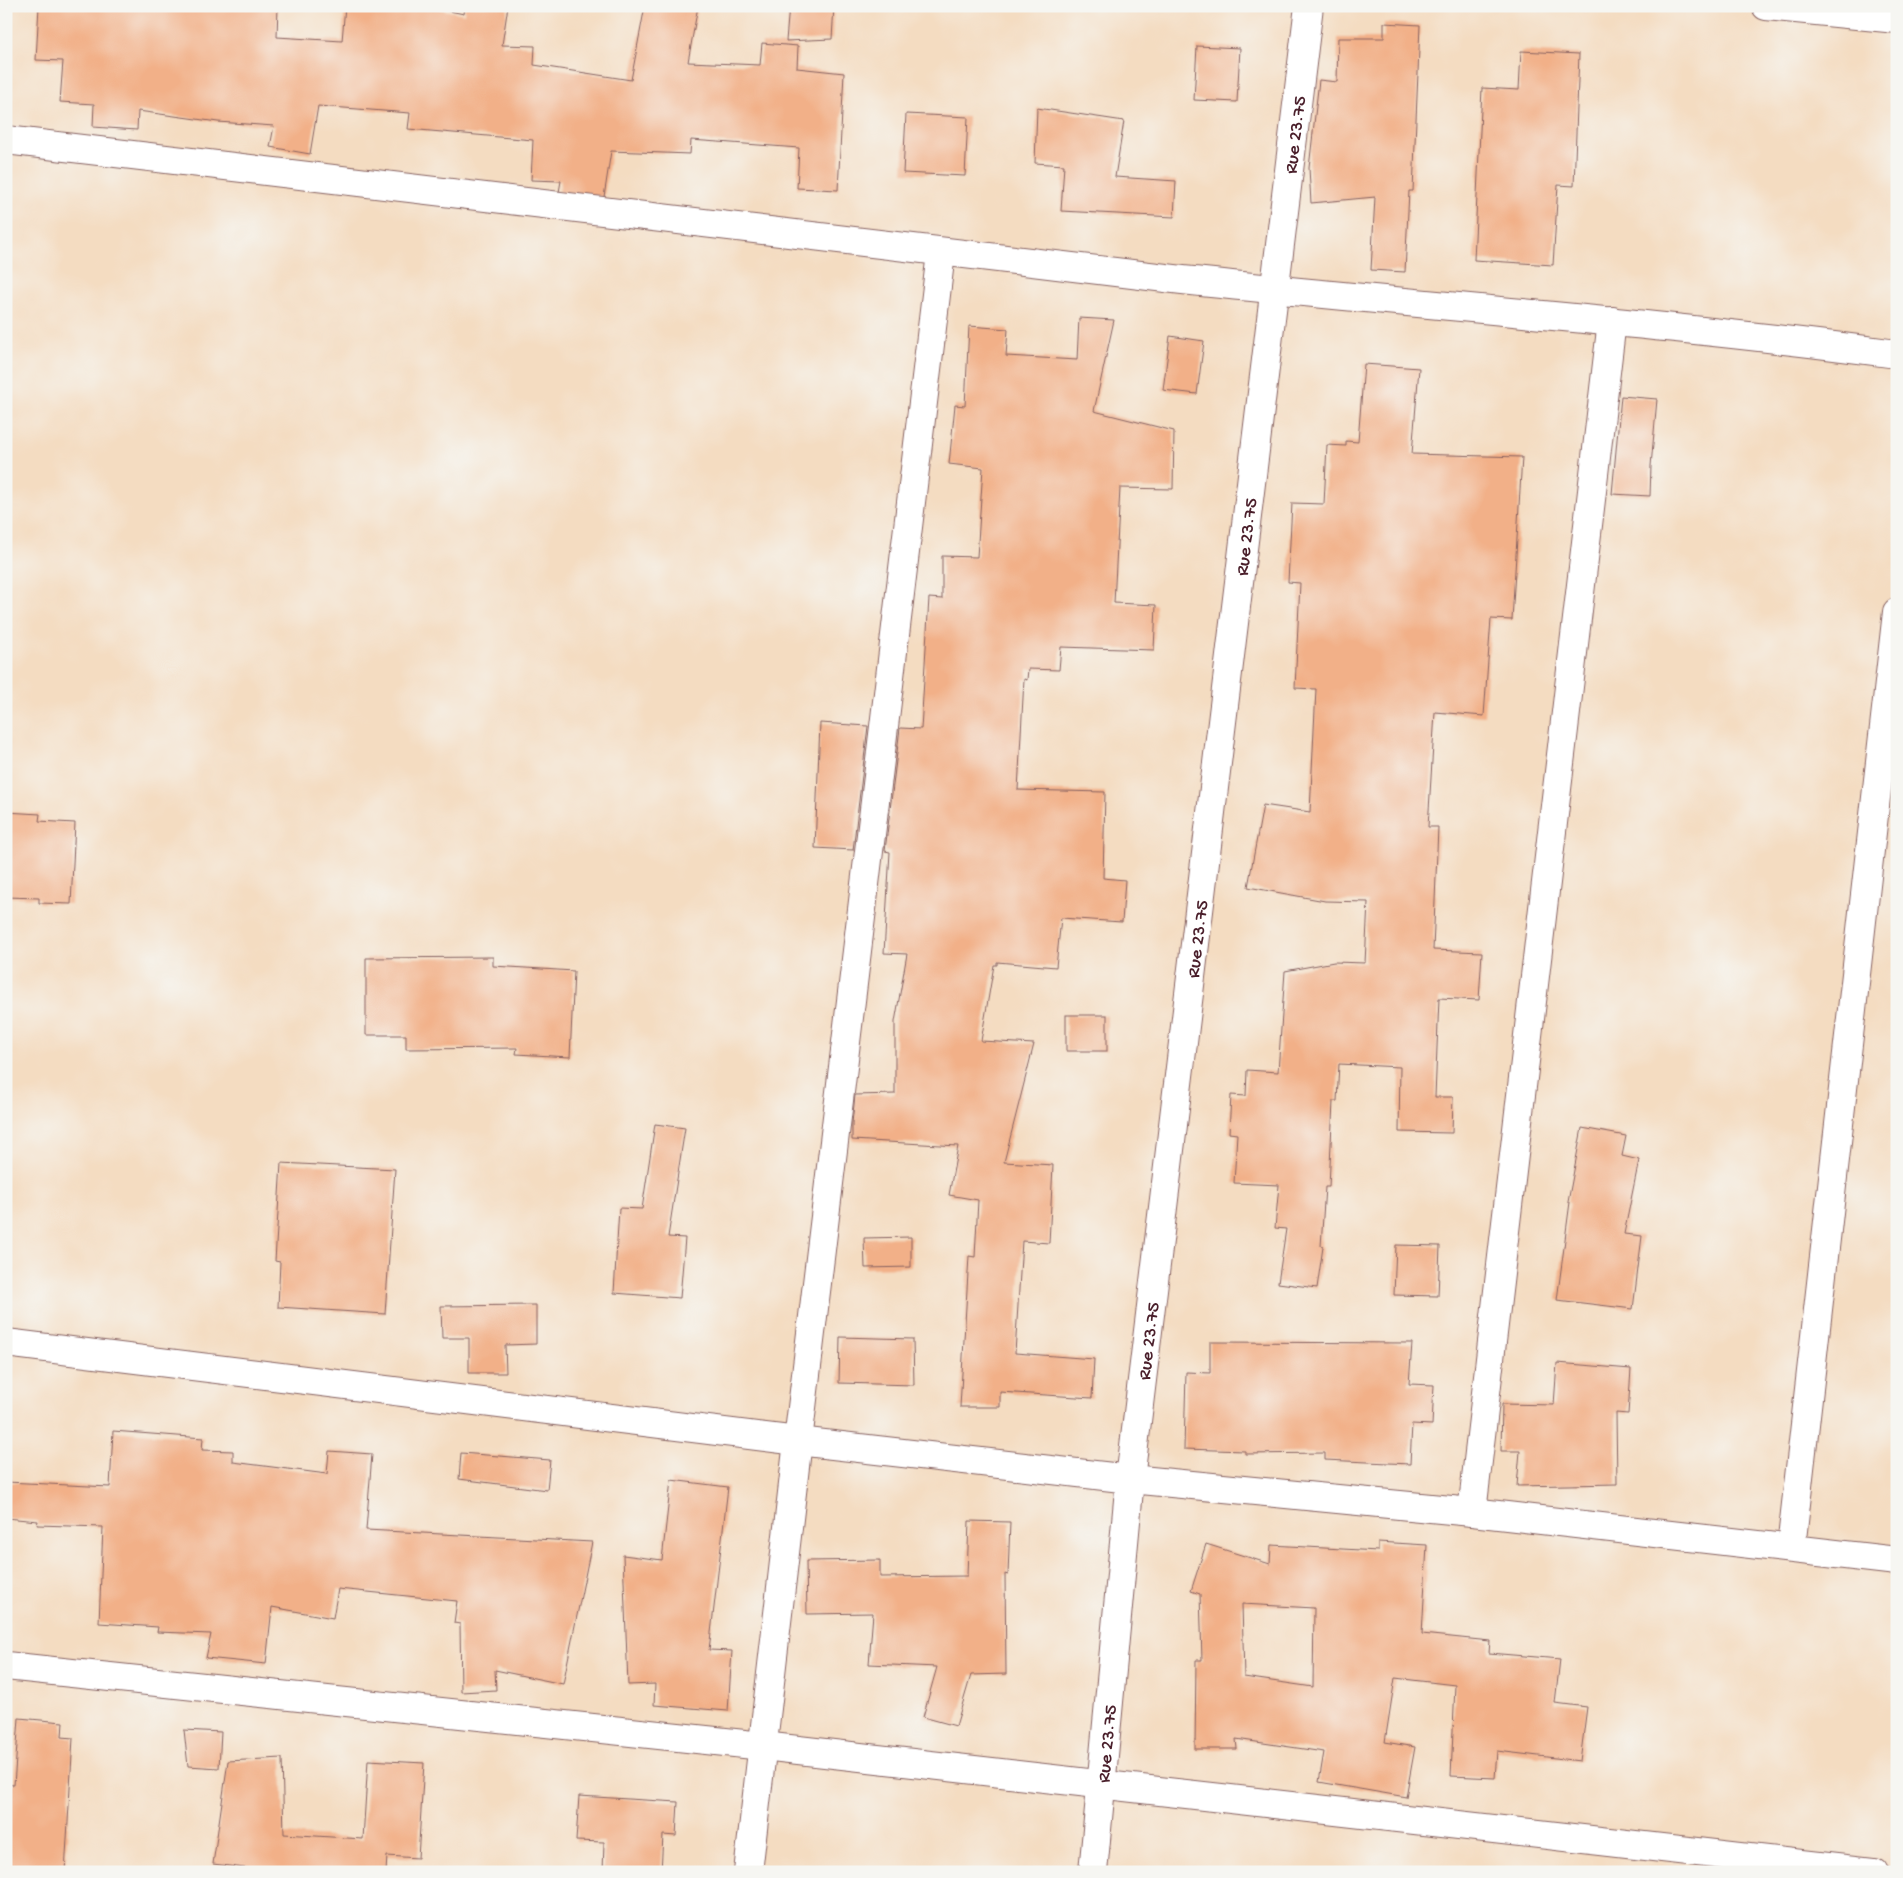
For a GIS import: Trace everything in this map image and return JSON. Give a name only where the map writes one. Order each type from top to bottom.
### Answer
[{"type":"street","name":"Rue 23.75","points":[[1093,1872],[1130,1479],[1309,6]]},
{"type":"street","points":[[1766,6],[1897,19]]},
{"type":"street","points":[[6,140],[941,254],[1275,290],[1612,321],[1897,354]]},
{"type":"street","points":[[748,1872],[941,254]]},
{"type":"street","points":[[1472,1512],[1612,321]]},
{"type":"street","points":[[1791,1548],[1897,612]]},
{"type":"street","points":[[6,1342],[798,1441],[1130,1479],[1472,1512],[1897,1561]]},
{"type":"street","points":[[6,1666],[764,1746],[1872,1872]]},
{"type":"building","points":[[39,6],[278,6],[277,37],[342,41],[345,6],[425,6],[464,14],[465,6],[508,6],[502,45],[535,46],[534,65],[631,80],[645,6],[698,6],[688,62],[760,65],[762,43],[798,46],[797,68],[844,73],[838,190],[797,188],[799,148],[691,140],[690,154],[611,151],[604,197],[559,192],[561,181],[531,180],[533,140],[408,129],[410,113],[318,106],[310,154],[270,147],[274,126],[218,122],[138,111],[137,130],[93,127],[94,104],[60,102],[63,61],[36,60]]},
{"type":"building","points":[[789,6],[834,6],[832,39],[786,41]]},
{"type":"building","points":[[1384,23],[1420,25],[1413,191],[1409,191],[1405,272],[1371,270],[1375,197],[1311,203],[1309,168],[1319,80],[1337,82],[1338,38],[1384,38]]},
{"type":"building","points":[[1197,46],[1240,48],[1237,102],[1194,100]]},
{"type":"building","points":[[1521,51],[1579,54],[1574,186],[1558,185],[1553,265],[1474,260],[1482,88],[1519,90]]},
{"type":"building","points":[[1037,108],[1124,121],[1115,177],[1176,181],[1174,217],[1061,211],[1064,165],[1035,163]]},
{"type":"building","points":[[906,114],[968,117],[965,176],[903,173]]},
{"type":"building","points":[[1079,318],[1114,320],[1094,411],[1174,431],[1173,489],[1120,488],[1114,603],[1156,605],[1154,650],[1061,647],[1059,670],[1028,669],[1027,680],[1024,679],[1018,790],[1105,792],[1103,878],[1125,880],[1122,922],[1061,918],[1056,967],[997,962],[997,965],[994,965],[981,1041],[1034,1044],[1004,1162],[1053,1165],[1049,1243],[1022,1241],[1015,1353],[1094,1359],[1092,1398],[1000,1392],[1000,1407],[960,1407],[969,1256],[975,1257],[978,1200],[949,1195],[958,1146],[852,1140],[855,1095],[895,1094],[895,1022],[907,954],[884,953],[890,852],[885,851],[900,728],[921,729],[929,598],[942,599],[942,556],[977,557],[983,468],[949,464],[955,405],[965,406],[969,326],[1008,329],[1006,356],[1077,360]]},
{"type":"building","points":[[1170,336],[1204,341],[1197,394],[1163,390]]},
{"type":"building","points":[[1364,364],[1419,368],[1412,454],[1522,457],[1512,620],[1491,619],[1484,716],[1435,712],[1428,827],[1438,827],[1433,950],[1482,952],[1479,1000],[1439,998],[1435,1097],[1453,1097],[1452,1133],[1399,1132],[1400,1067],[1339,1064],[1337,1101],[1333,1101],[1329,1187],[1325,1187],[1321,1246],[1323,1247],[1317,1288],[1278,1283],[1286,1229],[1275,1228],[1279,1185],[1234,1183],[1237,1134],[1229,1133],[1231,1095],[1246,1096],[1247,1070],[1278,1072],[1285,971],[1334,962],[1365,963],[1368,902],[1325,901],[1248,887],[1263,805],[1310,812],[1316,689],[1295,688],[1300,583],[1288,582],[1292,503],[1324,504],[1327,445],[1346,446],[1346,441],[1358,442]]},
{"type":"building","points":[[1621,396],[1657,399],[1650,496],[1612,494]]},
{"type":"building","points":[[820,723],[868,726],[853,850],[815,848]]},
{"type":"building","points":[[6,812],[40,814],[39,821],[75,823],[71,904],[39,903],[39,898],[6,897]]},
{"type":"building","points":[[493,957],[493,966],[574,971],[570,1057],[516,1054],[517,1048],[406,1049],[406,1035],[366,1035],[366,958]]},
{"type":"building","points":[[1066,1015],[1107,1015],[1107,1051],[1066,1051]]},
{"type":"building","points":[[655,1124],[685,1128],[668,1237],[685,1238],[680,1298],[614,1293],[619,1208],[642,1209]]},
{"type":"building","points":[[1582,1128],[1626,1136],[1622,1156],[1639,1160],[1624,1234],[1642,1236],[1633,1309],[1557,1300],[1570,1202],[1568,1202]]},
{"type":"building","points":[[281,1163],[395,1169],[385,1314],[278,1307],[280,1262],[275,1261]]},
{"type":"building","points":[[911,1237],[911,1267],[865,1268],[864,1238]]},
{"type":"building","points":[[1396,1245],[1440,1246],[1438,1296],[1394,1295]]},
{"type":"building","points":[[536,1305],[536,1344],[505,1345],[506,1373],[469,1373],[469,1338],[442,1338],[441,1306]]},
{"type":"building","points":[[840,1337],[913,1339],[914,1385],[839,1383]]},
{"type":"building","points":[[1210,1342],[1412,1343],[1409,1384],[1434,1385],[1432,1425],[1412,1424],[1410,1464],[1325,1460],[1325,1453],[1245,1454],[1245,1451],[1184,1449],[1186,1372],[1210,1373]]},
{"type":"building","points":[[1557,1363],[1631,1369],[1628,1414],[1616,1413],[1617,1484],[1517,1486],[1520,1451],[1501,1451],[1502,1404],[1554,1405]]},
{"type":"building","points":[[113,1431],[203,1438],[202,1450],[233,1451],[233,1462],[327,1474],[329,1451],[372,1454],[366,1530],[592,1542],[563,1684],[495,1670],[496,1690],[461,1692],[460,1624],[454,1623],[457,1601],[338,1589],[333,1618],[272,1607],[266,1664],[206,1658],[211,1634],[157,1632],[158,1627],[99,1623],[103,1527],[37,1525],[38,1521],[6,1518],[6,1482],[110,1487]]},
{"type":"building","points":[[461,1453],[550,1460],[547,1490],[459,1479]]},
{"type":"building","points":[[671,1480],[728,1487],[709,1650],[732,1651],[728,1711],[654,1705],[655,1684],[628,1685],[623,1555],[662,1560]]},
{"type":"building","points":[[969,1521],[1010,1522],[1008,1575],[1005,1574],[1006,1674],[971,1675],[956,1726],[923,1717],[937,1667],[869,1664],[873,1613],[807,1614],[806,1561],[880,1560],[880,1577],[967,1576]]},
{"type":"building","points":[[1378,1542],[1427,1545],[1422,1634],[1490,1641],[1489,1653],[1560,1659],[1555,1703],[1587,1707],[1580,1761],[1497,1751],[1495,1778],[1451,1776],[1455,1685],[1395,1678],[1385,1742],[1415,1747],[1406,1797],[1319,1782],[1324,1752],[1236,1739],[1237,1749],[1195,1749],[1196,1660],[1202,1660],[1200,1594],[1191,1591],[1206,1544],[1270,1564],[1271,1545],[1378,1551]],"holes":[[[1242,1604],[1314,1608],[1313,1687],[1244,1677]]]},
{"type":"building","points":[[19,1718],[63,1722],[62,1737],[73,1738],[65,1872],[6,1872],[6,1784],[14,1785]]},
{"type":"building","points":[[184,1730],[221,1732],[219,1768],[188,1766]]},
{"type":"building","points":[[282,1758],[284,1834],[363,1839],[368,1760],[424,1763],[418,1858],[387,1856],[386,1872],[276,1872],[213,1864],[228,1761]]},
{"type":"building","points":[[579,1796],[678,1802],[676,1836],[663,1835],[661,1872],[603,1872],[604,1842],[576,1841]]}]
